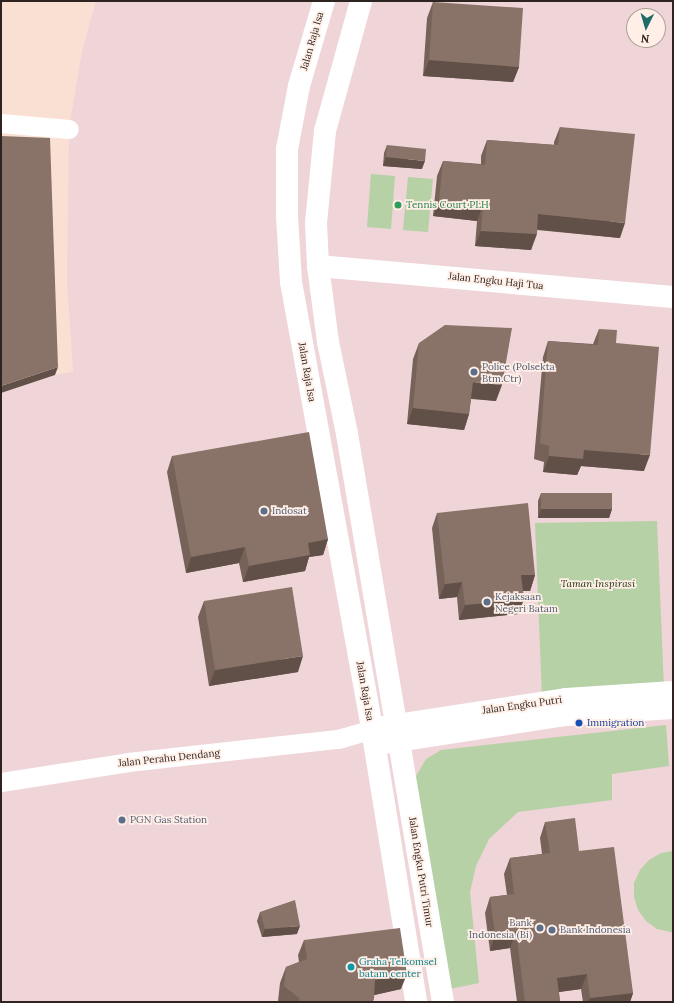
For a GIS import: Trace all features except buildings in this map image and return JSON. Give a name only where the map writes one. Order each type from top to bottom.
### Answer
[{"type":"main road","name":"Jalan Raja Isa","points":[[324,1],[299,86],[287,149],[287,216],[291,282],[373,736]]},
{"type":"main road","points":[[361,1],[325,131],[316,223],[318,266],[328,342],[347,434],[398,733]]},
{"type":"main road","name":"Jalan Engku Haji Tua","points":[[318,266],[673,297]]},
{"type":"main road","name":"Jalan Engku Putri","points":[[398,733],[566,699],[673,692]]},
{"type":"main road","name":"Jalan Engku Putri","points":[[373,736],[566,715],[673,708]]},
{"type":"main road","name":"Jalan Engku Putri Timur","points":[[398,733],[443,1002]]},
{"type":"main road","points":[[373,736],[416,1002]]},
{"type":"street","points":[[1,123],[69,129]]},
{"type":"street","name":"Jalan Perahu Dendang","points":[[1,782],[128,762],[373,736]]},
{"type":"shaded area","points":[[96,1],[673,1],[673,1002],[1,1002],[1,393],[55,375],[73,372],[67,281],[69,129],[82,51]]},
{"type":"green space","points":[[371,174],[395,176],[391,229],[367,227]]},
{"type":"green space","points":[[408,177],[433,179],[428,232],[403,230]]},
{"type":"green space","name":"Taman Inspirasi","points":[[657,521],[664,689],[542,697],[535,523]]},
{"type":"green space","points":[[666,725],[669,766],[612,774],[612,800],[518,812],[489,839],[476,866],[470,892],[479,983],[445,990],[412,783],[426,759],[441,750]]},
{"type":"green space","points":[[673,851],[673,932],[671,932],[657,929],[646,921],[638,910],[634,897],[634,883],[640,870],[649,860],[661,853]]},
{"type":"place","name":"Tennis Court PLH","points":[[398,205]]},
{"type":"place","name":"Police (Polsekta Btm.Ctr)","points":[[474,372]]},
{"type":"place","name":"Indosat","points":[[264,511]]},
{"type":"place","name":"Kejaksaan Negeri Batam","points":[[487,602]]},
{"type":"place","name":"Immigration","points":[[579,723]]},
{"type":"place","name":"PGN Gas Station","points":[[122,820]]},
{"type":"place","name":"Bank Indonesia (Bi)","points":[[540,928]]},
{"type":"place","name":"Bank Indonesia","points":[[552,930]]},
{"type":"place","name":"Graha Telkomsel batam center","points":[[351,967]]}]
